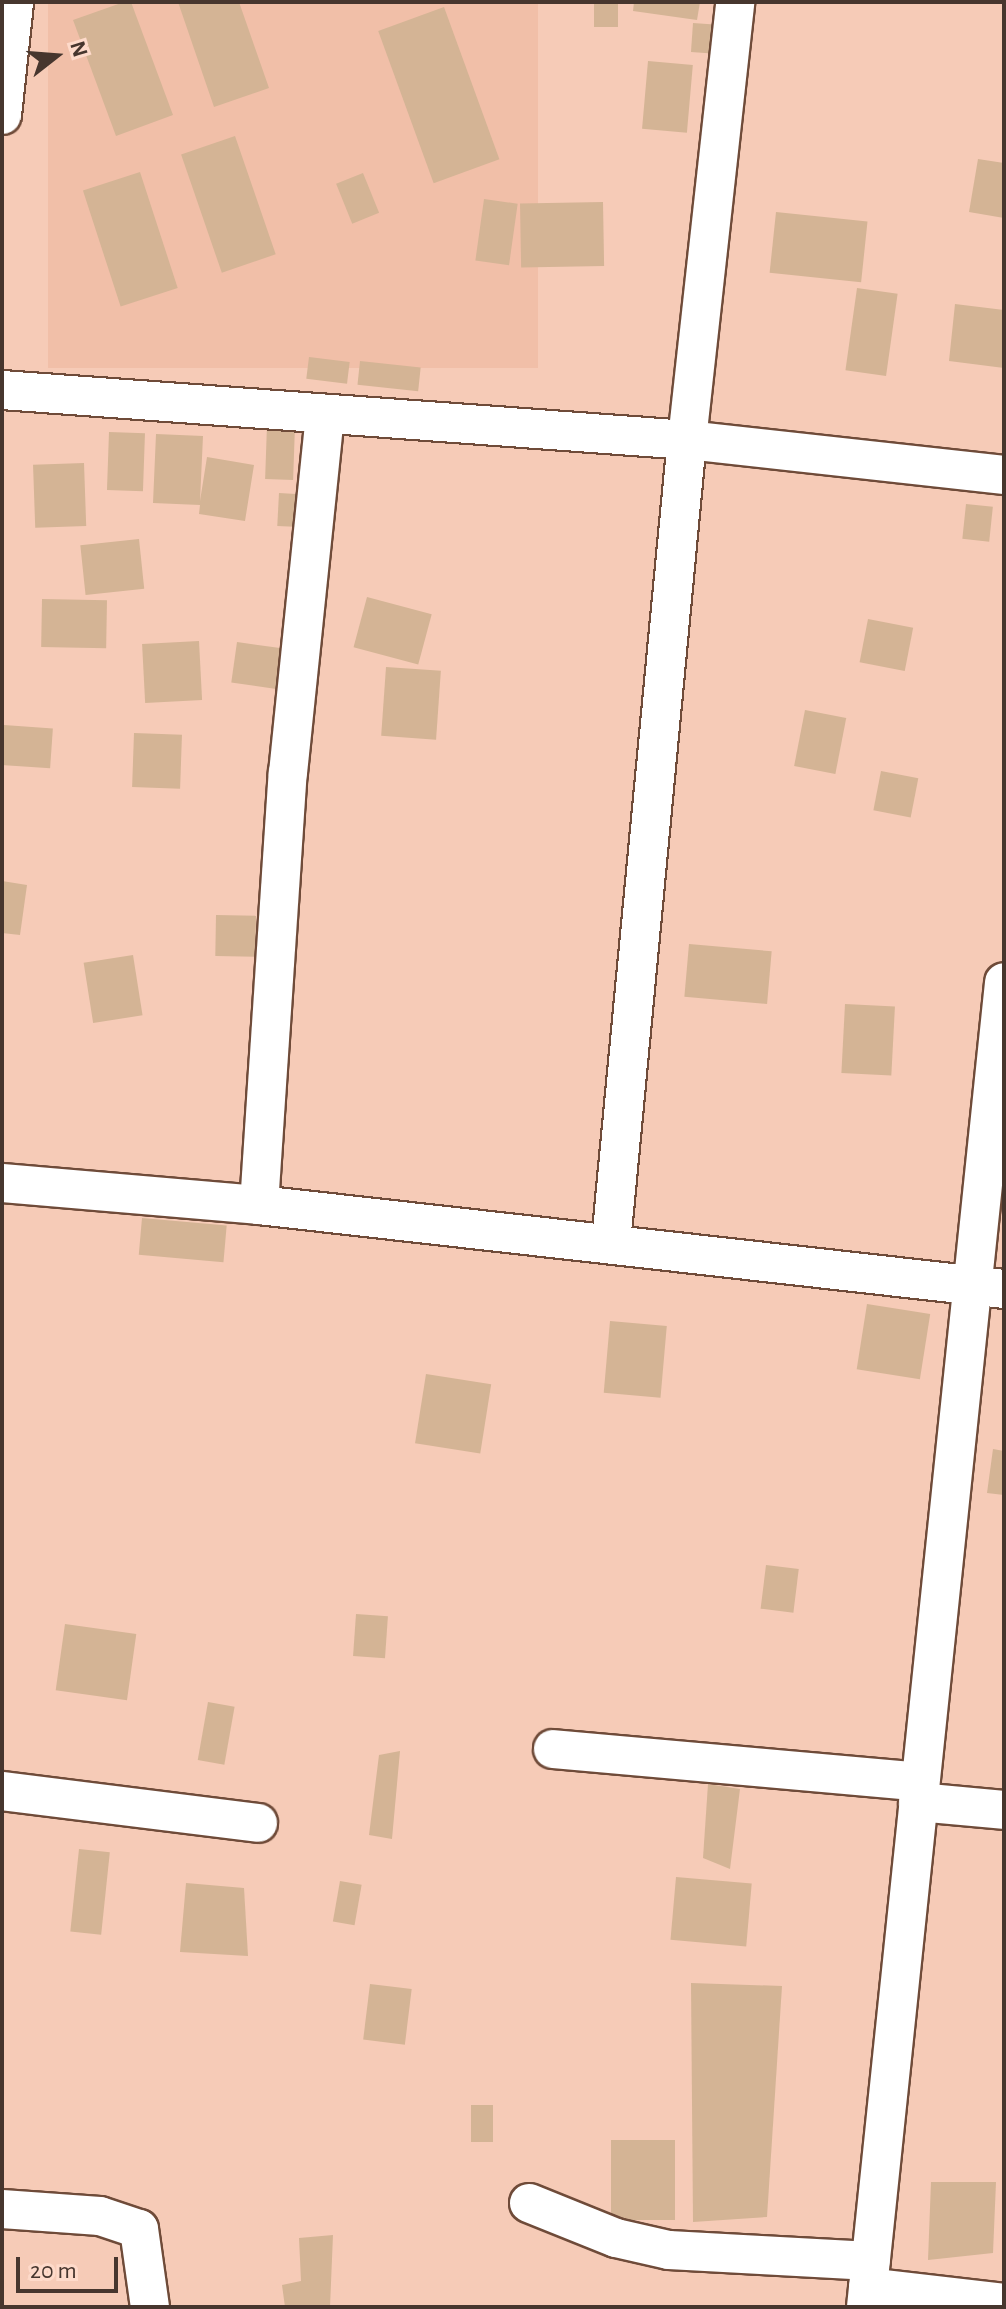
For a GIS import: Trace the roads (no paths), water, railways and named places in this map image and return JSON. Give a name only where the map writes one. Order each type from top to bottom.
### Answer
[{"type":"street","points":[[2,115],[14,2]]},
{"type":"street","points":[[611,1242],[687,440],[735,2]]},
{"type":"street","points":[[2,390],[687,440],[1004,475]]},
{"type":"street","points":[[259,1205],[288,773],[325,414]]},
{"type":"street","points":[[868,2285],[919,1792],[990,1287],[1004,982]]},
{"type":"street","points":[[2,1183],[259,1205],[611,1242],[990,1287]]},
{"type":"street","points":[[553,1749],[919,1792],[1004,1810]]},
{"type":"street","points":[[2,1791],[258,1823]]},
{"type":"street","points":[[529,2203],[616,2238],[669,2250],[868,2285],[1004,2303]]},
{"type":"street","points":[[2,2209],[100,2216],[139,2229],[150,2307]]}]
